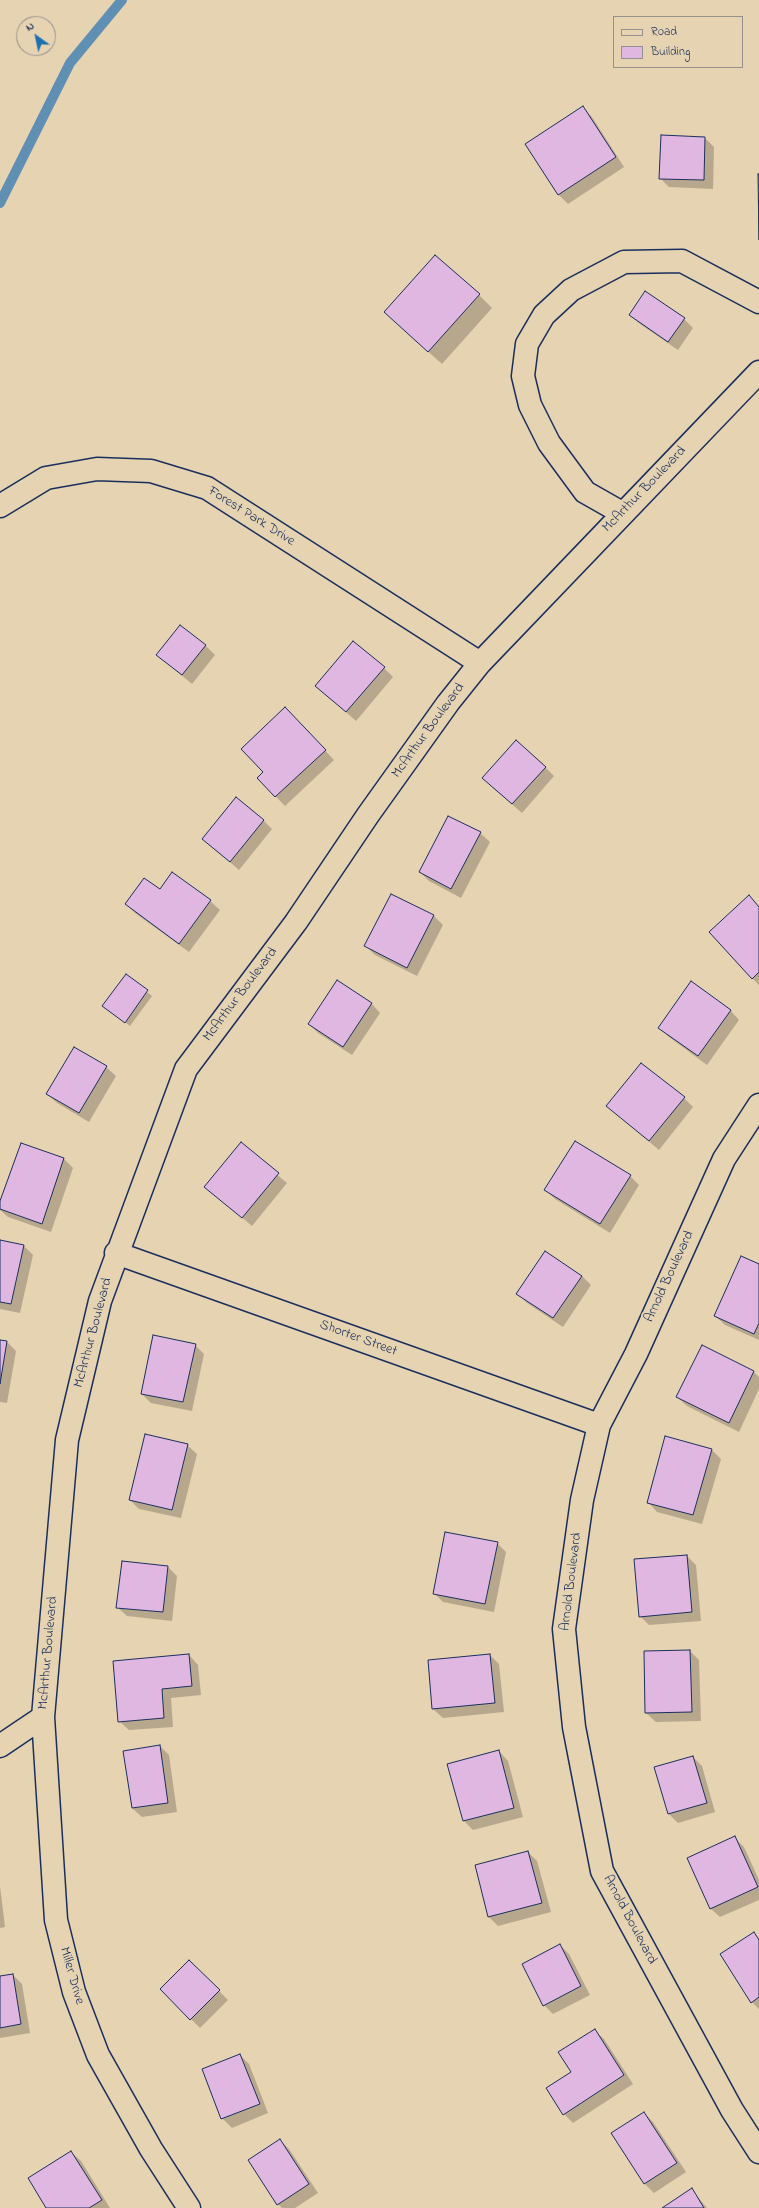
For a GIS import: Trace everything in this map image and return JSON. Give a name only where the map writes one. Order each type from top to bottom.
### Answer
[{"type":"street","points":[[622,513],[585,492],[549,443],[530,405],[523,376],[527,344],[544,314],[571,290],[624,262],[682,261],[759,302]]},
{"type":"street","name":"McArthur Boulevard","points":[[0,1746],[43,1717],[68,1440],[100,1301],[116,1253],[186,1069],[296,922],[373,808],[448,703],[480,663],[622,513],[759,372]]},
{"type":"street","name":"Forest Park Drive","points":[[0,506],[46,478],[97,469],[151,471],[207,488],[480,663]]},
{"type":"street","name":"Arnold Boulevard","points":[[759,1105],[724,1159],[636,1354],[599,1425],[582,1500],[564,1629],[574,1727],[602,1871],[732,2110],[759,2152]]},
{"type":"street","name":"Shorter Street","points":[[116,1253],[599,1425]]},
{"type":"street","name":"Miller Drive","points":[[43,1717],[56,1920],[74,1992],[98,2055],[151,2149],[190,2208]]},
{"type":"building","points":[[583,106],[616,157],[558,195],[525,144]]},
{"type":"building","points":[[661,135],[705,137],[704,180],[659,179]]},
{"type":"building","points":[[758,174],[759,174],[759,240]]},
{"type":"building","points":[[435,255],[480,294],[428,352],[384,312]]},
{"type":"building","points":[[645,291],[685,318],[668,342],[629,315]]},
{"type":"building","points":[[180,625],[206,645],[182,675],[156,655]]},
{"type":"building","points":[[353,641],[385,667],[346,712],[315,686]]},
{"type":"building","points":[[285,707],[326,750],[275,797],[257,778],[263,772],[241,749]]},
{"type":"building","points":[[516,740],[546,767],[512,804],[482,778]]},
{"type":"building","points":[[236,797],[264,820],[230,862],[202,839]]},
{"type":"building","points":[[448,816],[481,832],[451,889],[419,872]]},
{"type":"building","points":[[172,872],[211,900],[179,944],[125,904],[144,878],[160,889]]},
{"type":"building","points":[[391,894],[434,915],[407,968],[364,946]]},
{"type":"building","points":[[749,895],[759,907],[759,972],[752,979],[709,932]]},
{"type":"building","points":[[126,974],[148,990],[125,1023],[102,1006]]},
{"type":"building","points":[[337,980],[372,1003],[343,1047],[308,1024]]},
{"type":"building","points":[[691,981],[731,1010],[698,1056],[658,1028]]},
{"type":"building","points":[[74,1047],[107,1066],[79,1113],[46,1094]]},
{"type":"building","points":[[641,1063],[685,1097],[649,1141],[606,1106]]},
{"type":"building","points":[[575,1141],[631,1175],[600,1224],[544,1190]]},
{"type":"building","points":[[241,1142],[279,1173],[242,1218],[204,1187]]},
{"type":"building","points":[[21,1143],[64,1158],[42,1224],[0,1209],[0,1201]]},
{"type":"building","points":[[0,1240],[24,1245],[11,1304],[0,1302]]},
{"type":"building","points":[[545,1251],[582,1276],[553,1318],[516,1294]]},
{"type":"building","points":[[741,1256],[759,1264],[759,1323],[754,1334],[714,1316]]},
{"type":"building","points":[[153,1335],[196,1344],[183,1402],[141,1394]]},
{"type":"building","points":[[0,1340],[7,1341],[0,1384]]},
{"type":"building","points":[[702,1345],[754,1371],[729,1423],[676,1397]]},
{"type":"building","points":[[145,1434],[188,1444],[172,1510],[129,1500]]},
{"type":"building","points":[[665,1436],[712,1449],[693,1515],[647,1503]]},
{"type":"building","points":[[445,1532],[498,1542],[485,1604],[433,1594]]},
{"type":"building","points":[[687,1555],[692,1612],[639,1617],[634,1559]]},
{"type":"building","points":[[122,1561],[168,1566],[163,1612],[116,1608]]},
{"type":"building","points":[[690,1650],[692,1712],[645,1713],[644,1651]]},
{"type":"building","points":[[189,1654],[192,1686],[162,1689],[164,1718],[118,1722],[113,1661]]},
{"type":"building","points":[[490,1654],[495,1703],[432,1709],[428,1660]]},
{"type":"building","points":[[160,1745],[168,1803],[132,1808],[123,1751]]},
{"type":"building","points":[[499,1750],[514,1808],[463,1821],[447,1764]]},
{"type":"building","points":[[693,1756],[707,1803],[668,1814],[654,1767]]},
{"type":"building","points":[[735,1836],[758,1887],[710,1909],[687,1858]]},
{"type":"building","points":[[528,1851],[542,1903],[488,1917],[475,1865]]},
{"type":"building","points":[[754,1932],[759,1940],[759,1997],[751,2003],[720,1954]]},
{"type":"building","points":[[560,1944],[581,1986],[543,2006],[522,1964]]},
{"type":"building","points":[[189,1960],[220,1990],[190,2020],[160,1989]]},
{"type":"building","points":[[13,1974],[21,2024],[0,2028],[0,1976]]},
{"type":"building","points":[[595,2029],[624,2075],[563,2115],[546,2088],[571,2072],[558,2052]]},
{"type":"building","points":[[240,2054],[260,2104],[221,2119],[202,2069]]},
{"type":"building","points":[[644,2112],[677,2163],[644,2184],[611,2133]]},
{"type":"building","points":[[280,2139],[309,2184],[277,2205],[248,2160]]},
{"type":"building","points":[[71,2151],[102,2200],[89,2208],[46,2208],[28,2178]]},
{"type":"building","points":[[692,2188],[704,2208],[662,2208]]},
{"type":"waterway","points":[[0,203],[70,63],[122,0]]}]
